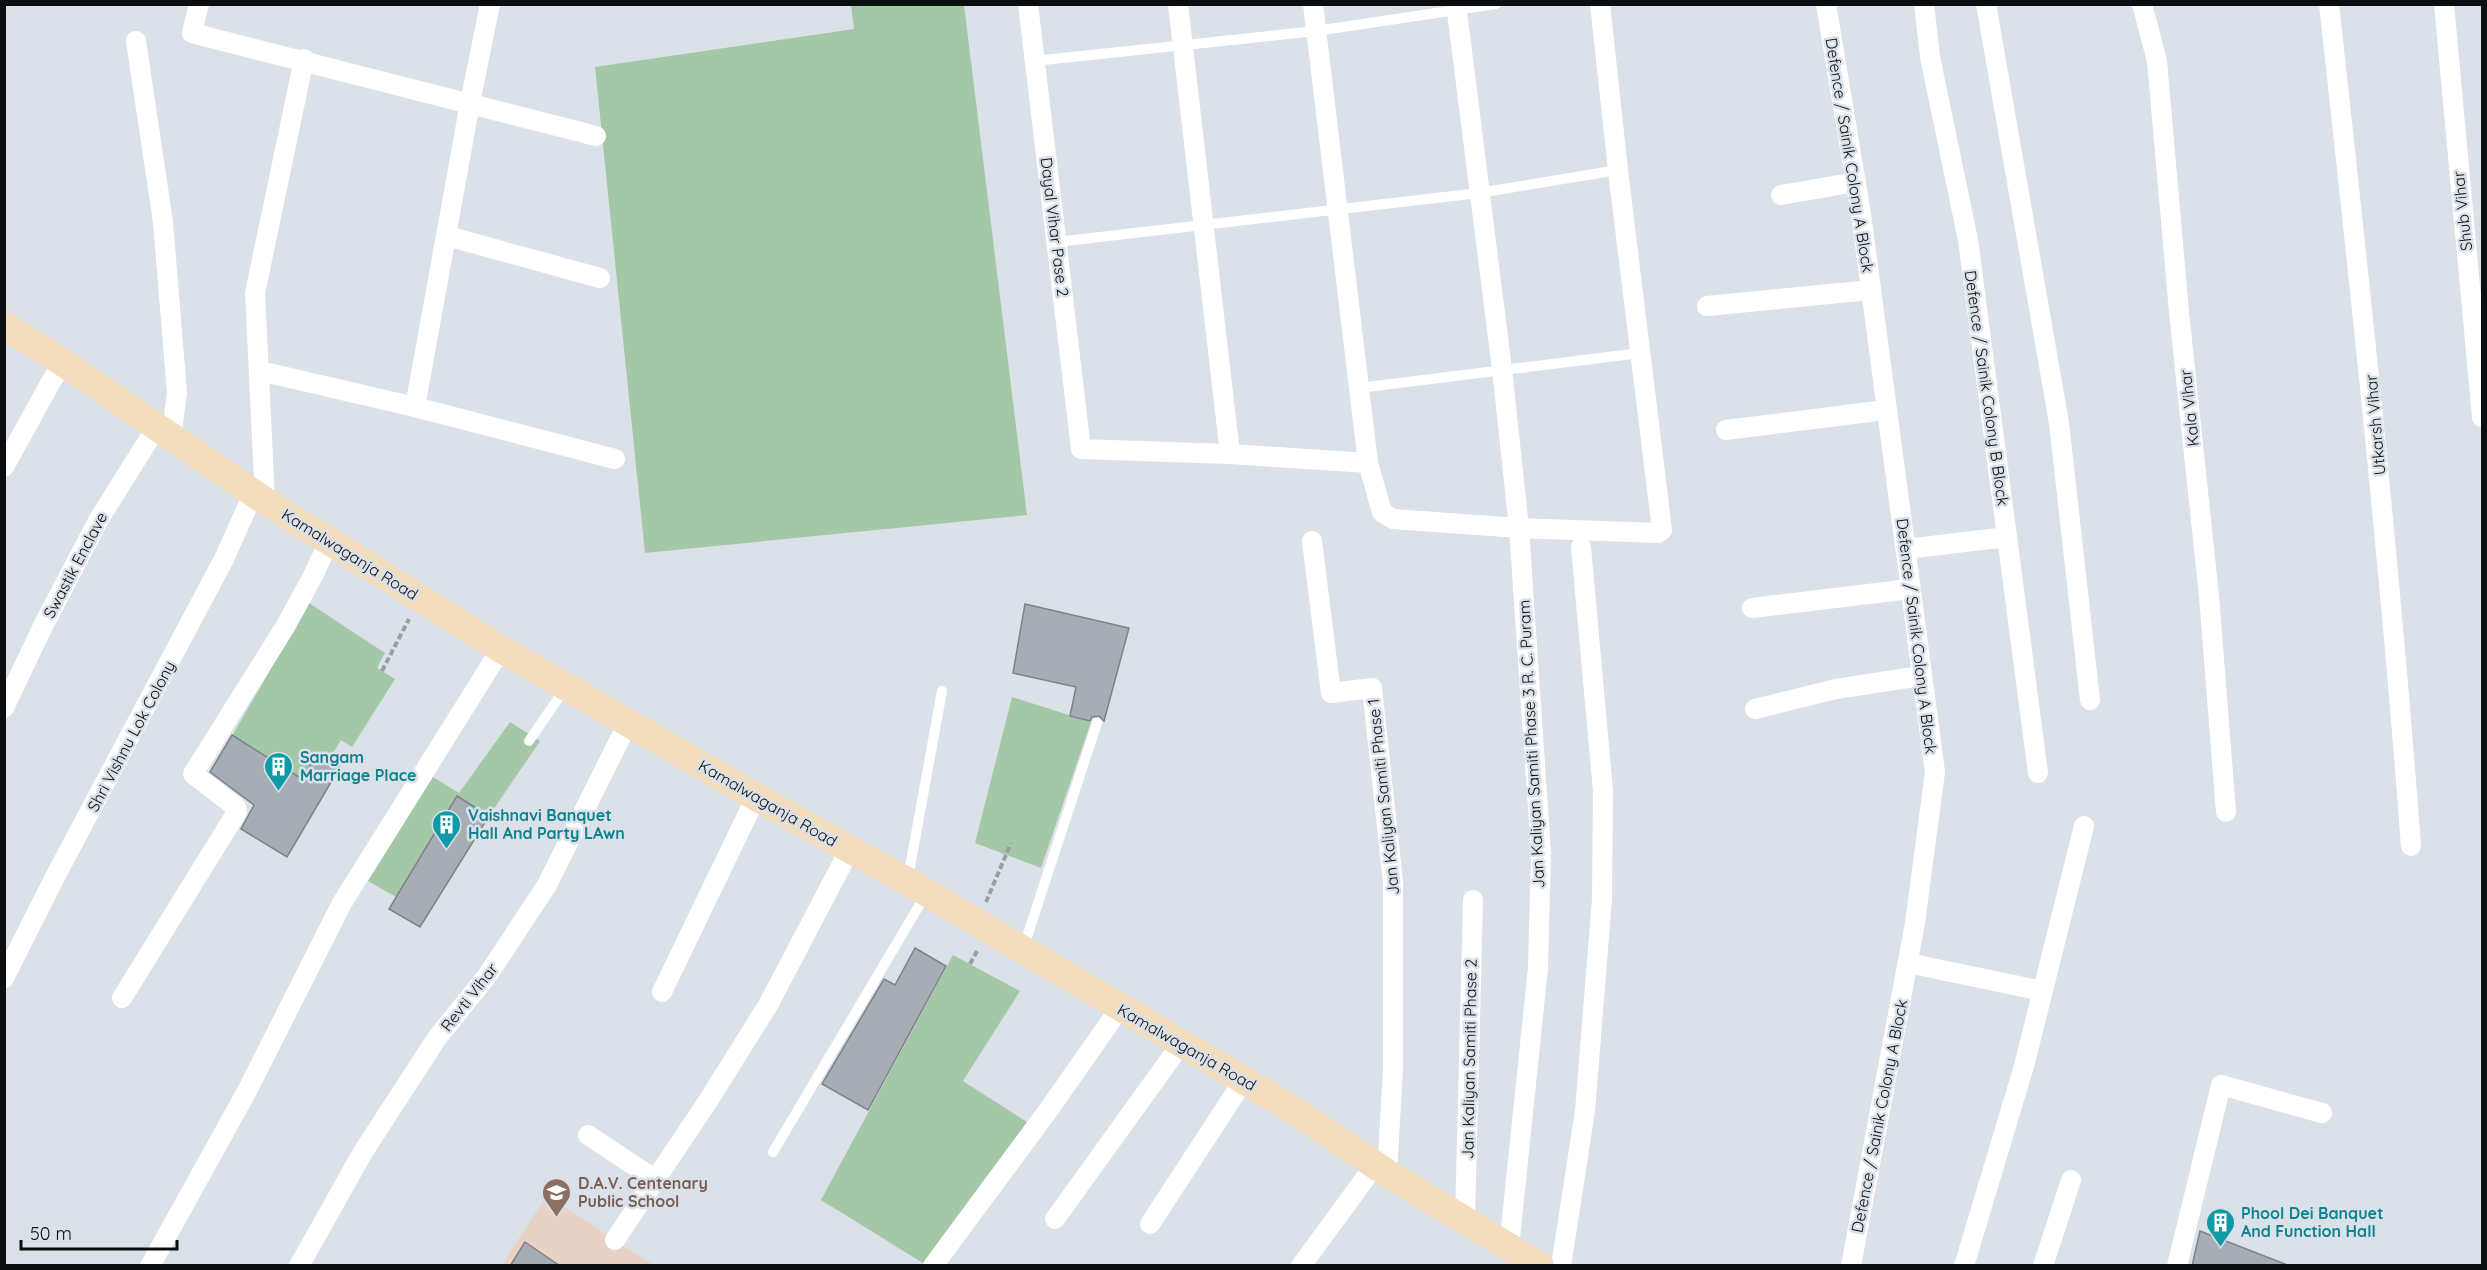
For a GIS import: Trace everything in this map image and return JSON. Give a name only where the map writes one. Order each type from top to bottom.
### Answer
[{"type":"main road","name":"Kamalwaganja Road","points":[[4,325],[259,496],[501,649],[917,887],[1244,1080],[1381,1169],[1540,1266]]},
{"type":"street","points":[[199,4],[192,33],[596,136]]},
{"type":"street","points":[[416,407],[490,4]]},
{"type":"street","name":"Dayal Vihar Pase 2","points":[[1028,4],[1081,449],[1230,454]]},
{"type":"street","points":[[1178,4],[1230,454],[1368,464]]},
{"type":"street","points":[[1313,4],[1368,464],[1382,512],[1394,519],[1519,528],[1661,532],[1600,4]]},
{"type":"street","name":"Defence / Sainik Colony A Block","points":[[1826,4],[1856,182],[1906,549],[1920,676],[1935,772],[1915,923],[1851,1266]]},
{"type":"street","name":"Defence / Sainik Colony B Block","points":[[1924,4],[1930,57],[1968,240],[2038,773]]},
{"type":"street","points":[[1986,4],[2059,423],[2090,700]]},
{"type":"street","name":"Kala Vihar","points":[[2142,4],[2157,61],[2179,312],[2209,596],[2226,812]]},
{"type":"street","name":"Utkarsh Vihar","points":[[2329,4],[2368,351],[2396,642],[2411,846]]},
{"type":"street","name":"Shub Vihar","points":[[2444,4],[2482,417]]},
{"type":"street","name":"Jan Kaliyan Samiti Phase 3 R. C. Puram","points":[[1456,7],[1502,369],[1519,528],[1541,853],[1538,968],[1509,1247]]},
{"type":"street","points":[[136,41],[163,222],[177,393],[164,433]]},
{"type":"street","points":[[259,496],[260,371],[255,294],[304,60]]},
{"type":"street","points":[[1781,195],[1856,182]]},
{"type":"street","points":[[447,236],[600,278]]},
{"type":"street","points":[[1707,306],[1871,290]]},
{"type":"street","points":[[4,466],[62,362]]},
{"type":"street","points":[[260,371],[416,407],[615,459]]},
{"type":"street","points":[[1726,430],[1886,410]]},
{"type":"street","name":"Swastik Enclave","points":[[4,708],[44,624],[99,519],[164,433]]},
{"type":"street","name":"Shri Vishnu Lok Colony","points":[[4,978],[57,873],[259,496]]},
{"type":"street","points":[[1906,549],[2007,537]]},
{"type":"street","points":[[122,998],[237,813],[236,807],[194,774],[285,627],[330,540]]},
{"type":"street","name":"Jan Kaliyan Samiti Phase 1","points":[[1312,541],[1331,693],[1372,688],[1393,882],[1392,1068],[1381,1169]]},
{"type":"street","points":[[1561,1266],[1585,1111],[1602,899],[1603,791],[1581,547]]},
{"type":"street","points":[[1752,608],[1910,588]]},
{"type":"street","points":[[150,1266],[247,1091],[342,903],[501,649]]},
{"type":"street","points":[[1755,709],[1836,689],[1920,676]]},
{"type":"street","name":"Revti Vihar","points":[[299,1266],[363,1152],[437,1038],[487,976],[547,885],[628,723]]},
{"type":"street","points":[[662,992],[756,796]]},
{"type":"street","points":[[1964,1266],[2024,1066],[2084,826]]},
{"type":"street","points":[[615,1240],[768,1005],[850,849]]},
{"type":"street","name":"Jan Kaliyan Samiti Phase 2","points":[[1465,1219],[1473,900]]},
{"type":"street","points":[[1908,963],[2042,992]]},
{"type":"street","points":[[933,1266],[1047,1112],[1120,1008]]},
{"type":"street","points":[[1055,1220],[1181,1044]]},
{"type":"street","points":[[1150,1224],[1244,1080]]},
{"type":"street","points":[[2177,1266],[2221,1085],[2322,1113]]},
{"type":"street","points":[[588,1135],[656,1180]]},
{"type":"street","points":[[1301,1266],[1381,1169]]},
{"type":"street","points":[[2043,1266],[2071,1180]]},
{"type":"lane","points":[[1034,61],[1316,31],[1456,7],[1496,4]]},
{"type":"lane","points":[[1057,242],[1479,193],[1618,170]]},
{"type":"lane","points":[[1359,388],[1640,353]]},
{"type":"lane","points":[[529,741],[567,687]]},
{"type":"lane","points":[[773,1152],[917,887],[942,691]]},
{"type":"lane","points":[[1022,949],[1097,723]]},
{"type":"path","points":[[382,671],[421,598]]},
{"type":"path","points":[[977,922],[1011,843]]},
{"type":"shaded area","name":"D.A.V. Centenary Public School","points":[[547,1195],[615,1240],[653,1265],[501,1266]]},
{"type":"green space","points":[[851,5],[964,5],[1027,515],[645,553],[595,67],[854,29]]},
{"type":"green space","points":[[309,603],[385,653],[377,668],[395,679],[352,747],[341,740],[329,760],[318,753],[302,779],[232,736]]},
{"type":"green space","points":[[1012,697],[1091,722],[1041,868],[975,843]]},
{"type":"green space","points":[[510,722],[540,741],[489,816],[457,797],[396,897],[368,881],[433,777],[459,793]]},
{"type":"green space","points":[[953,955],[1020,991],[963,1081],[1030,1124],[926,1265],[821,1200]]},
{"type":"building","points":[[1025,604],[1129,628],[1104,721],[1099,716],[1092,717],[1090,721],[1070,716],[1076,687],[1013,673]]},
{"type":"building","name":"Sangam Marriage Place","points":[[232,735],[302,779],[318,753],[340,767],[287,857],[241,829],[254,805],[210,772]]},
{"type":"building","name":"Vaishnavi Banquet Hall And Party LAwn","points":[[457,796],[489,816],[420,927],[389,909]]},
{"type":"building","points":[[915,948],[946,966],[868,1110],[822,1084],[884,979],[895,985]]},
{"type":"building","name":"Phool Dei Banquet And Function Hall","points":[[2200,1231],[2285,1264],[2285,1266],[2192,1266]]},
{"type":"building","points":[[525,1242],[560,1266],[510,1266]]},
{"type":"place","name":"Sangam Marriage Place","points":[[279,792]]},
{"type":"place","name":"Vaishnavi Banquet Hall And Party LAwn","points":[[447,850]]},
{"type":"place","name":"D.A.V. Centenary Public School","points":[[557,1218]]},
{"type":"place","name":"Phool Dei Banquet And Function Hall","points":[[2220,1248]]}]
